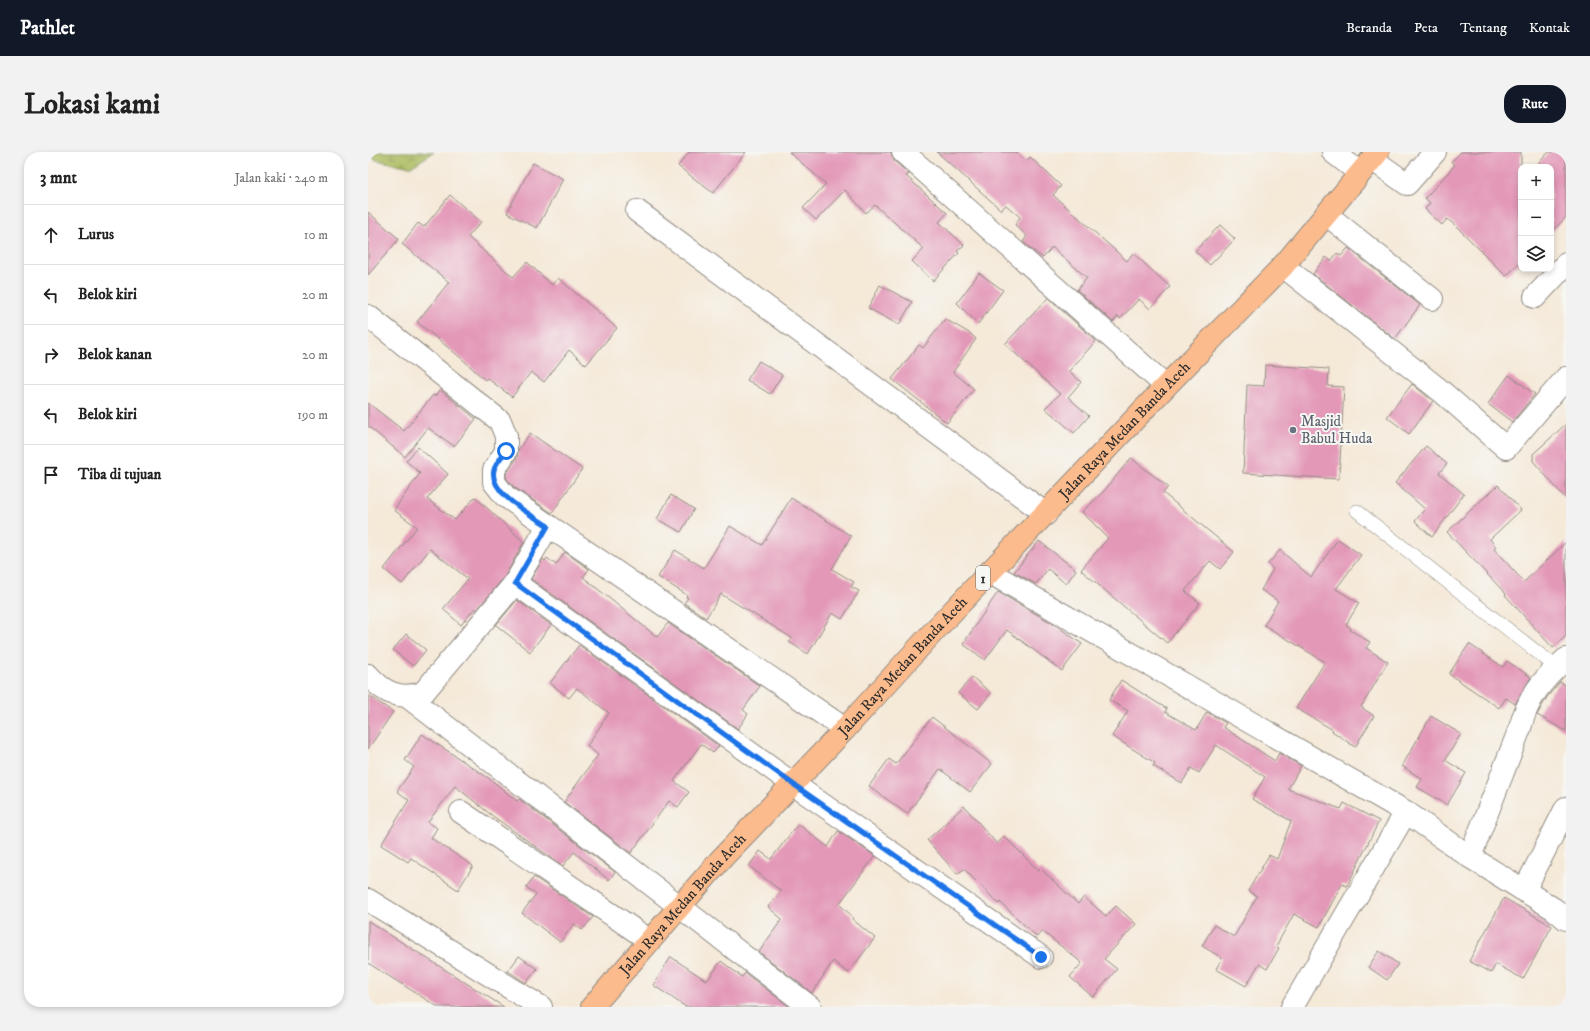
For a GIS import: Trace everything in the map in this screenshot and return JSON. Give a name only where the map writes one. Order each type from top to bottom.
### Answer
[{"type":"highway","name":"Jalan Raya Medan Banda Aceh","points":[[592,1007],[679,907],[989,572],[1046,514],[1166,386],[1283,266],[1370,161]]},
{"type":"street","points":[[903,152],[1166,386]]},
{"type":"street","points":[[1333,152],[1370,161],[1407,184],[1435,152]]},
{"type":"street","points":[[637,211],[1046,514]]},
{"type":"street","points":[[1326,214],[1432,299]]},
{"type":"street","points":[[1535,297],[1566,264]]},
{"type":"street","points":[[1283,266],[1441,391],[1506,448],[1566,378]]},
{"type":"street","points":[[368,316],[500,421],[506,436],[506,451],[494,470],[494,482],[505,496],[845,729]]},
{"type":"street","points":[[408,697],[423,693],[515,583],[548,526]]},
{"type":"street","points":[[989,572],[1406,812],[1470,857],[1566,919]]},
{"type":"street","points":[[515,583],[793,784],[1041,957]]},
{"type":"street","points":[[1470,857],[1520,728],[1524,710],[1534,691],[1561,663]]},
{"type":"street","points":[[368,675],[389,692],[408,697],[810,1007]]},
{"type":"street","points":[[1524,891],[1566,808]]},
{"type":"street","points":[[461,812],[649,940]]},
{"type":"street","points":[[1292,1007],[1406,812]]},
{"type":"street","points":[[368,900],[541,1007]]},
{"type":"lane","points":[[1357,511],[1561,663]]},
{"type":"green space","points":[[368,152],[434,152],[411,167],[376,160],[368,155]]},
{"type":"building","points":[[689,152],[746,152],[713,193],[678,166]]},
{"type":"building","points":[[789,152],[891,152],[894,161],[909,174],[906,176],[947,213],[939,222],[964,245],[957,251],[959,253],[933,281],[912,261],[924,249],[875,205],[866,213],[845,190],[816,220],[803,208],[826,184]]},
{"type":"building","points":[[937,152],[1016,152],[1026,161],[1030,157],[1061,186],[1053,195],[1127,261],[1133,253],[1170,287],[1150,309],[1139,299],[1120,319],[1118,316],[1113,322],[1077,290],[1087,278],[1052,247],[1043,258],[1030,248],[1023,242],[1027,236],[1015,225],[1020,217],[1006,205],[1001,210]]},
{"type":"building","points":[[1461,152],[1521,152],[1521,164],[1518,164],[1518,265],[1506,276],[1455,225],[1447,219],[1442,225],[1425,209],[1430,203],[1425,198],[1455,165],[1451,162]]},
{"type":"building","points":[[1549,152],[1566,152],[1566,217],[1554,230],[1554,164],[1538,164]]},
{"type":"building","points":[[533,163],[563,179],[537,228],[507,213]]},
{"type":"building","points":[[450,195],[481,222],[468,237],[513,277],[527,262],[552,285],[558,278],[617,328],[586,365],[569,350],[544,382],[531,372],[512,397],[487,378],[485,380],[417,322],[449,282],[402,244],[418,223],[424,227]]},
{"type":"building","points":[[368,212],[399,239],[368,275]]},
{"type":"building","points":[[1220,225],[1235,239],[1210,265],[1195,251]]},
{"type":"building","points":[[1348,248],[1420,305],[1395,339],[1313,274],[1326,257],[1331,261],[1337,253],[1341,256]]},
{"type":"building","points":[[979,273],[1003,290],[978,324],[957,303]]},
{"type":"building","points":[[880,285],[912,302],[899,325],[868,308]]},
{"type":"building","points":[[1048,298],[1096,341],[1069,371],[1081,382],[1068,397],[1089,416],[1074,433],[1045,408],[1060,394],[1005,344]]},
{"type":"building","points":[[945,319],[971,334],[976,339],[953,372],[974,389],[947,423],[892,379],[919,345],[923,348]]},
{"type":"building","points":[[759,361],[782,375],[770,394],[747,380]]},
{"type":"building","name":"Masjid Babul Huda","points":[[1265,365],[1329,369],[1328,386],[1344,387],[1339,479],[1243,473],[1247,385],[1264,386]]},
{"type":"building","points":[[1509,375],[1535,394],[1512,422],[1488,404]]},
{"type":"building","points":[[1412,384],[1433,401],[1409,434],[1387,417]]},
{"type":"building","points":[[440,390],[476,419],[454,446],[428,428],[405,457],[368,426],[368,403],[404,431],[433,395],[435,396]]},
{"type":"building","points":[[1566,424],[1566,499],[1533,461],[1533,454]]},
{"type":"building","points":[[530,433],[582,469],[552,513],[514,487],[506,478],[506,474],[517,458],[518,450]]},
{"type":"building","points":[[1426,446],[1447,464],[1439,473],[1464,494],[1432,537],[1415,521],[1425,509],[1395,483]]},
{"type":"building","points":[[418,447],[448,474],[427,499],[455,520],[475,497],[524,542],[505,576],[477,610],[475,608],[461,625],[443,609],[468,579],[430,549],[402,584],[384,569],[417,527],[394,510],[420,473],[406,461]]},
{"type":"building","points":[[1131,458],[1168,487],[1163,493],[1234,552],[1220,569],[1210,561],[1185,591],[1200,603],[1167,643],[1081,570],[1108,538],[1082,512],[1104,491]]},
{"type":"building","points":[[1498,485],[1521,510],[1490,539],[1496,547],[1494,549],[1524,582],[1566,542],[1566,636],[1553,648],[1505,595],[1506,594],[1447,532]]},
{"type":"building","points":[[671,495],[694,509],[681,532],[657,519]]},
{"type":"building","points":[[791,498],[851,536],[832,569],[854,582],[851,587],[859,591],[842,619],[832,613],[808,654],[789,642],[792,638],[721,594],[706,618],[684,603],[688,598],[686,597],[687,595],[658,577],[675,550],[704,568],[730,526],[762,545]]},
{"type":"building","points":[[1338,539],[1361,555],[1336,589],[1359,603],[1346,625],[1351,628],[1350,630],[1370,642],[1366,648],[1388,662],[1361,707],[1374,716],[1355,747],[1332,731],[1333,730],[1296,708],[1325,662],[1264,625],[1278,601],[1261,590],[1273,569],[1268,564],[1280,550],[1311,577]]},
{"type":"building","points":[[1039,541],[1076,570],[1066,584],[1048,569],[1036,584],[1014,572]]},
{"type":"building","points":[[565,552],[589,569],[583,577],[657,637],[668,623],[760,686],[743,710],[748,714],[738,729],[531,579],[543,559],[545,561],[547,558],[556,565]]},
{"type":"building","points":[[998,592],[1057,626],[1082,644],[1062,671],[1007,630],[985,660],[963,644]]},
{"type":"building","points":[[517,600],[551,625],[530,652],[496,625]]},
{"type":"building","points":[[406,634],[426,650],[413,666],[393,650]]},
{"type":"building","points":[[1469,644],[1503,667],[1507,661],[1531,677],[1515,704],[1506,698],[1499,708],[1449,674]]},
{"type":"building","points":[[579,645],[719,746],[713,753],[701,744],[674,781],[689,792],[678,807],[669,801],[631,853],[564,802],[598,755],[587,746],[609,713],[577,688],[569,698],[550,683]]},
{"type":"building","points":[[972,677],[991,693],[978,709],[958,693]]},
{"type":"building","points":[[1121,680],[1167,709],[1165,712],[1196,730],[1207,712],[1226,723],[1223,727],[1275,761],[1279,753],[1301,766],[1288,789],[1341,809],[1344,803],[1379,821],[1347,886],[1342,884],[1319,927],[1294,914],[1276,946],[1279,948],[1267,969],[1259,964],[1246,986],[1216,969],[1222,958],[1202,946],[1214,925],[1234,937],[1257,896],[1248,891],[1269,855],[1277,859],[1291,821],[1252,799],[1265,777],[1216,745],[1199,773],[1191,768],[1182,783],[1153,766],[1155,763],[1112,736],[1128,711],[1109,700]]},
{"type":"building","points":[[1560,682],[1566,685],[1566,731],[1537,715],[1547,697]]},
{"type":"building","points":[[368,695],[393,712],[368,749]]},
{"type":"building","points":[[1431,716],[1461,734],[1445,760],[1466,773],[1447,805],[1417,787],[1422,779],[1402,766]]},
{"type":"building","points":[[932,717],[992,764],[970,792],[940,769],[907,814],[869,786],[889,759],[896,764]]},
{"type":"building","points":[[422,734],[490,779],[517,801],[519,799],[615,872],[609,880],[574,852],[563,866],[494,817],[455,786],[428,822],[437,828],[431,838],[473,866],[458,890],[411,858],[408,862],[381,845],[409,800],[397,791],[414,767],[405,760]]},
{"type":"building","points":[[964,806],[997,844],[1004,836],[1039,871],[1041,869],[1078,904],[1084,897],[1106,916],[1116,906],[1136,924],[1104,959],[1117,969],[1093,997],[1070,977],[1082,963],[1042,931],[1037,937],[1000,902],[999,904],[964,869],[957,874],[927,840]]},
{"type":"building","points":[[798,824],[828,847],[838,831],[875,856],[839,904],[853,917],[852,919],[875,938],[848,973],[833,961],[812,993],[759,952],[782,919],[768,907],[781,891],[749,866],[760,851],[771,859]]},
{"type":"building","points":[[534,877],[593,917],[582,930],[574,924],[560,942],[522,913],[536,894],[526,887]]},
{"type":"building","points":[[1504,898],[1552,926],[1523,979],[1496,964],[1491,973],[1469,961]]},
{"type":"building","points":[[368,921],[504,1007],[438,1007],[368,963]]},
{"type":"building","points":[[1379,951],[1398,964],[1387,980],[1368,967]]},
{"type":"building","points":[[519,956],[537,969],[526,983],[508,971]]},
{"type":"building","points":[[671,957],[707,981],[721,961],[742,977],[745,973],[790,1007],[686,1007],[653,985]]},
{"type":"place","name":"Masjid Babul Huda","points":[[1293,430]]},
{"type":"route","points":[[506,451],[494,470],[494,482],[505,496],[548,526],[515,583],[793,784],[1041,957]]}]
